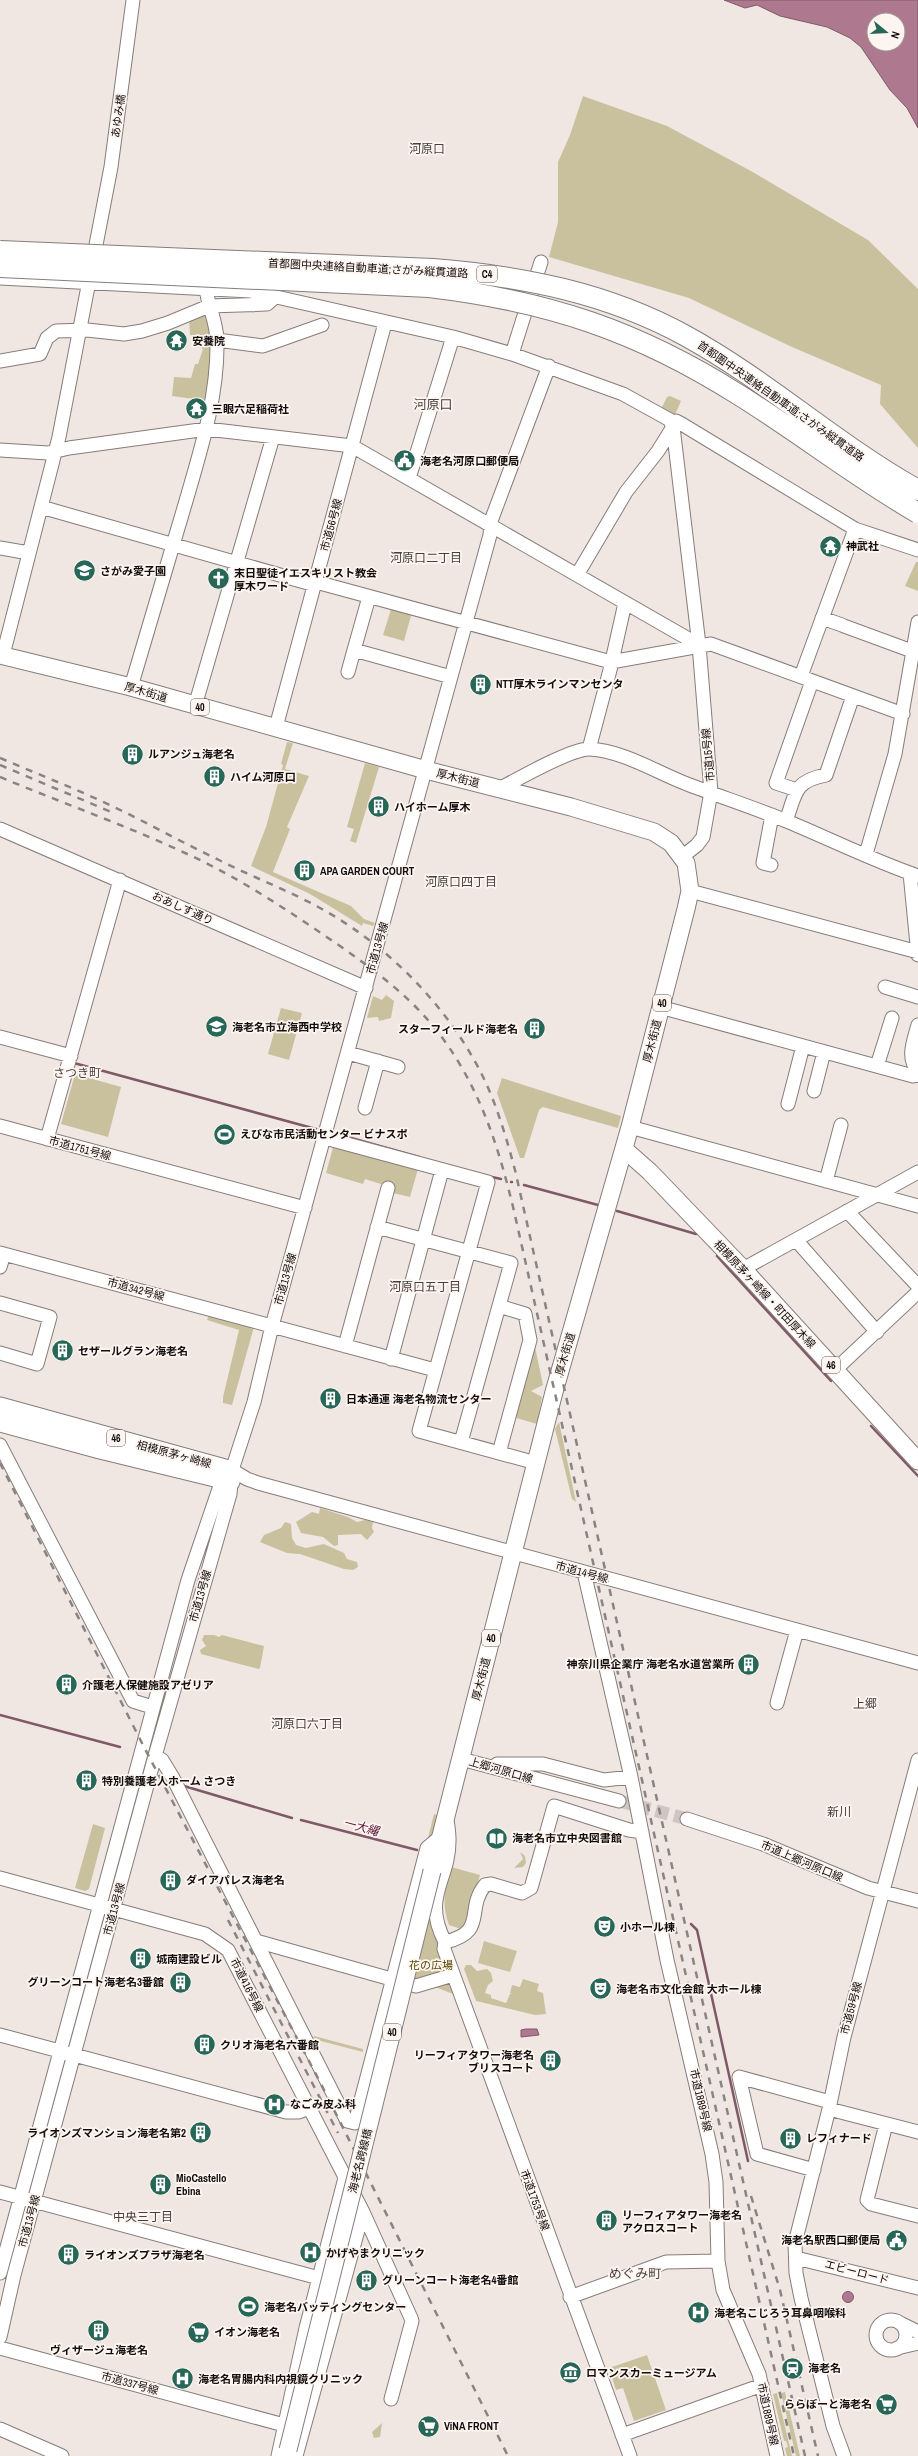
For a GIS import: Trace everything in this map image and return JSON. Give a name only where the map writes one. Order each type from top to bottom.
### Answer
[{"type":"highway","name":"首都圏中央連絡自動車道;さがみ縦貫道路","points":[[0,251],[433,269],[494,275],[566,289],[620,307],[686,336],[734,366],[868,460],[918,490]]},
{"type":"highway","name":"首都圏中央連絡自動車道;さがみ縦貫道路","points":[[0,267],[429,287],[490,295],[557,310],[626,335],[707,376],[766,412],[854,473],[918,513]]},
{"type":"main road","name":"厚木街道","points":[[1,655],[131,687],[426,770],[501,788],[654,832],[671,843],[683,856],[688,871],[690,891],[630,1127],[536,1463],[432,1871]]},
{"type":"main road","name":"相模原茅ヶ崎線・町田厚木線","points":[[624,1148],[650,1172],[743,1269],[918,1461]]},
{"type":"main road","name":"相模原茅ヶ崎線","points":[[0,1406],[233,1478]]},
{"type":"main road","name":"相模原茅ヶ崎線","points":[[0,1423],[100,1450],[233,1478]]},
{"type":"main road","name":"海老名跨線橋","points":[[287,2455],[432,1871]]},
{"type":"street","name":"あゆみ橋","points":[[1,655],[56,451],[111,167],[133,0]]},
{"type":"street","points":[[512,354],[541,262]]},
{"type":"street","points":[[0,278],[88,284],[250,291],[385,323],[453,337],[512,354],[549,366],[623,394],[665,416],[672,425]]},
{"type":"street","points":[[131,687],[207,429],[216,366],[217,340],[216,327],[209,306],[206,288]]},
{"type":"street","points":[[0,361],[40,354],[51,334],[56,331],[80,330],[124,334],[142,331],[209,306],[268,304],[275,297]]},
{"type":"street","name":"市道56号線","points":[[276,728],[385,323]]},
{"type":"street","points":[[217,340],[263,346],[322,325]]},
{"type":"street","points":[[409,478],[453,337]]},
{"type":"street","name":"市道13号線","points":[[0,2337],[34,2201],[155,1756],[254,1402],[272,1326],[426,770],[491,525],[549,366]]},
{"type":"street","points":[[577,575],[626,492],[658,451],[672,425],[676,422],[719,445],[855,529],[918,550]]},
{"type":"street","name":"市道15号線","points":[[672,425],[699,645],[712,792],[703,837],[697,845],[683,856]]},
{"type":"street","points":[[0,450],[48,453],[207,429],[352,446],[699,645]]},
{"type":"street","points":[[195,706],[235,563],[273,437]]},
{"type":"street","points":[[41,507],[235,563],[466,622],[611,662],[699,645],[715,645],[903,714]]},
{"type":"street","points":[[797,790],[776,783],[807,678],[822,618],[855,529]]},
{"type":"street","points":[[0,548],[29,552]]},
{"type":"street","points":[[348,672],[369,597]]},
{"type":"street","points":[[588,749],[625,603]]},
{"type":"street","points":[[822,618],[912,651]]},
{"type":"street","points":[[866,854],[895,754],[918,622]]},
{"type":"street","points":[[354,650],[451,676]]},
{"type":"street","points":[[786,820],[800,784],[810,778],[826,775],[853,696]]},
{"type":"street","points":[[501,788],[536,769],[588,749],[637,762],[786,820],[914,874],[918,955]]},
{"type":"street","points":[[763,863],[772,815]]},
{"type":"street","name":"おあしす通り","points":[[0,829],[366,988]]},
{"type":"street","points":[[47,1139],[120,880]]},
{"type":"street","points":[[690,891],[918,952]]},
{"type":"street","points":[[890,992],[918,997]]},
{"type":"street","points":[[660,1007],[918,1076]]},
{"type":"street","points":[[877,1066],[893,1024]]},
{"type":"street","points":[[918,1025],[912,1054],[912,1062],[918,1072]]},
{"type":"street","points":[[0,1037],[70,1059]]},
{"type":"street","points":[[788,1104],[803,1046]]},
{"type":"street","points":[[814,1092],[824,1052]]},
{"type":"street","points":[[348,1053],[398,1067]]},
{"type":"street","points":[[364,1108],[378,1061]]},
{"type":"street","points":[[826,1181],[841,1125]]},
{"type":"street","name":"市道1751号線","points":[[0,1126],[305,1208]]},
{"type":"street","points":[[630,1127],[918,1206]]},
{"type":"street","points":[[326,1133],[442,1170],[488,1182],[419,1430],[536,1463]]},
{"type":"street","points":[[391,1358],[442,1170]]},
{"type":"street","points":[[743,1269],[918,1172]]},
{"type":"street","points":[[345,1346],[388,1188]]},
{"type":"street","points":[[847,1211],[918,1286]]},
{"type":"street","points":[[377,1227],[511,1263],[461,1442]]},
{"type":"street","points":[[796,1240],[877,1332]]},
{"type":"street","points":[[0,1267],[2,1253]]},
{"type":"street","name":"市道342号線","points":[[2,1253],[435,1370]]},
{"type":"street","points":[[835,1370],[918,1292]]},
{"type":"street","points":[[0,1303],[50,1317],[37,1364],[0,1353]]},
{"type":"street","points":[[499,1306],[526,1314],[530,1340],[499,1453]]},
{"type":"street","points":[[0,1445],[133,1701],[152,1707]]},
{"type":"street","name":"市道13号線","points":[[0,2273],[98,1904],[188,1580],[233,1478]]},
{"type":"street","name":"市道14号線","points":[[233,1478],[918,1663]]},
{"type":"street","name":"市道1889号線","points":[[584,1572],[624,1746],[667,1960],[712,2154],[716,2182],[718,2261],[728,2303],[751,2352],[762,2385],[777,2456]]},
{"type":"street","points":[[777,1703],[797,1630]]},
{"type":"street","points":[[155,1756],[162,1760],[173,1778],[347,2121],[355,2123],[391,1980],[426,1852],[440,1837]]},
{"type":"street","name":"上郷河原口線","points":[[461,1759],[619,1801]]},
{"type":"street","name":"市道59号線","points":[[844,2456],[833,2426],[801,2298],[796,2258],[797,2235],[814,2170],[844,2036],[918,1760]]},
{"type":"street","points":[[482,1764],[543,1764],[604,1780],[630,1777]]},
{"type":"street","points":[[445,1942],[461,1938],[470,1931],[485,1885],[491,1884],[524,1893],[532,1886],[554,1806],[629,1830],[642,1832]]},
{"type":"street","name":"市道1753号線","points":[[446,1814],[450,1839],[435,1902],[438,1926],[445,1942],[444,1949],[570,2297],[630,2456]]},
{"type":"street","name":"市道上郷河原口線","points":[[687,1820],[763,1844],[833,1875],[882,1892],[918,1902]]},
{"type":"street","name":"市道416号線","points":[[0,1878],[205,1934],[228,1950],[363,2212],[412,2321],[391,2396]]},
{"type":"street","points":[[256,1941],[416,1986],[453,1974]]},
{"type":"street","points":[[0,2035],[286,2112],[299,2112],[310,2108]]},
{"type":"street","points":[[814,2170],[757,2154],[739,2077],[886,2124],[918,2132]]},
{"type":"street","points":[[886,2124],[867,2200],[871,2204],[918,2216]]},
{"type":"street","points":[[287,2455],[284,2425],[319,2278],[345,2178]]},
{"type":"street","points":[[0,2192],[319,2278]]},
{"type":"street","points":[[287,2455],[363,2212]]},
{"type":"street","name":"エビーロード","points":[[796,2258],[918,2288]]},
{"type":"street","points":[[570,2297],[666,2262],[718,2261]]},
{"type":"street","points":[[918,2332],[902,2324],[888,2320],[877,2329],[877,2339],[882,2347],[896,2348],[918,2343]]},
{"type":"street","points":[[896,2348],[905,2337],[902,2324]]},
{"type":"street","name":"市道337号線","points":[[0,2348],[284,2425]]},
{"type":"street","points":[[622,2435],[762,2385]]},
{"type":"street","points":[[0,2429],[62,2456]]},
{"type":"street","points":[[0,2436],[43,2456]]},
{"type":"green space","points":[[583,96],[667,126],[751,171],[868,240],[918,289],[918,448],[880,404],[881,385],[792,347],[689,298],[549,257],[558,222],[558,162],[570,135]]},
{"type":"green space","points":[[207,310],[213,329],[208,401],[172,396],[174,377],[191,378],[195,364],[198,364],[203,349],[198,346],[198,336],[190,335],[189,317]]},
{"type":"green space","points":[[670,396],[681,401],[674,417],[661,409],[667,397]]},
{"type":"green space","points":[[916,562],[918,562],[918,591],[905,586]]},
{"type":"green space","points":[[392,606],[412,612],[404,641],[383,635]]},
{"type":"green space","points":[[287,742],[293,743],[285,769],[309,776],[287,827],[290,829],[273,872],[351,906],[364,919],[375,923],[373,926],[363,923],[362,926],[310,894],[251,866],[266,827],[283,765],[281,764]]},
{"type":"green space","points":[[365,763],[379,767],[356,843],[350,841],[354,829],[347,827]]},
{"type":"green space","points":[[386,995],[394,1001],[391,1018],[379,1021],[378,1017],[367,1018],[373,996],[382,1000]]},
{"type":"green space","points":[[281,1008],[302,1013],[289,1060],[268,1054]]},
{"type":"green space","points":[[75,1074],[121,1087],[108,1137],[61,1124]]},
{"type":"green space","points":[[502,1078],[621,1116],[618,1128],[543,1107],[539,1110],[524,1158],[520,1158],[497,1093]]},
{"type":"green space","points":[[334,1144],[418,1169],[410,1197],[389,1192],[390,1187],[365,1179],[363,1184],[326,1173]]},
{"type":"green space","points":[[209,1314],[254,1327],[232,1405],[223,1403],[223,1397],[239,1330],[207,1320]]},
{"type":"green space","points":[[534,1342],[543,1385],[531,1391],[542,1397],[537,1424],[513,1417]]},
{"type":"green space","points":[[559,1422],[576,1502],[572,1499],[555,1429]]},
{"type":"green space","points":[[320,1508],[348,1517],[357,1522],[365,1520],[373,1522],[372,1528],[374,1532],[367,1540],[361,1534],[338,1535],[338,1545],[334,1546],[323,1537],[301,1533],[296,1522],[312,1512],[319,1514]]},
{"type":"green space","points":[[285,1522],[291,1524],[292,1538],[296,1545],[306,1548],[324,1544],[344,1553],[347,1559],[357,1562],[358,1567],[353,1570],[344,1569],[300,1554],[287,1553],[260,1542],[264,1535],[281,1528]]},
{"type":"green space","points":[[204,1635],[214,1635],[219,1637],[222,1635],[264,1646],[260,1668],[259,1669],[201,1654],[200,1650],[206,1646],[202,1640]]},
{"type":"green space","points":[[434,1814],[439,1816],[435,1830],[427,1842]]},
{"type":"green space","points":[[93,1824],[105,1828],[89,1889],[85,1891],[75,1888]]},
{"type":"green space","points":[[520,1852],[525,1856],[526,1863],[523,1867],[514,1868],[523,1859]]},
{"type":"green space","points":[[451,1867],[480,1875],[464,1930],[449,1925],[445,1909],[445,1896]]},
{"type":"green space","name":"花の広場","points":[[431,1904],[443,1972],[414,1982]]},
{"type":"green space","points":[[101,1926],[103,1926],[91,1975],[80,2000]]},
{"type":"green space","points":[[484,1941],[517,1951],[510,1972],[478,1963]]},
{"type":"green space","points":[[466,1965],[471,1965],[477,1971],[487,1969],[491,1973],[493,1981],[488,1985],[485,1993],[491,1995],[491,1998],[506,2003],[510,1994],[512,1994],[510,1993],[512,1985],[520,1987],[523,1979],[539,1984],[537,1991],[543,1993],[546,2014],[535,2015],[476,2001],[464,1969]]},
{"type":"green space","points":[[445,1983],[451,1986],[453,1994],[430,1985]]},
{"type":"green space","points":[[314,2036],[363,2049],[363,2052],[313,2039]]},
{"type":"green space","points":[[647,2355],[666,2410],[634,2421],[623,2388],[616,2390],[609,2368]]},
{"type":"green space","points":[[785,2392],[800,2456],[796,2456],[781,2393]]},
{"type":"green space","points":[[777,2393],[792,2456],[787,2456],[785,2448],[788,2447],[786,2441],[784,2441],[773,2394]]},
{"type":"green space","points":[[382,2423],[380,2437],[374,2438],[372,2432]]},
{"type":"shaded area","points":[[724,0],[918,0],[918,128],[907,108],[890,90],[861,47],[850,38],[827,27],[780,16],[757,5],[745,8]]},
{"type":"shaded area","points":[[537,2029],[539,2035],[521,2037],[521,2030]]},
{"type":"shaded area","points":[[846,2292],[850,2292],[852,2293],[852,2301],[846,2302],[843,2299],[843,2295]]},
{"type":"waterway","points":[[74,1063],[316,1129]]},
{"type":"waterway","points":[[337,1134],[419,1157]]},
{"type":"waterway","points":[[492,1177],[501,1179]]},
{"type":"waterway","points":[[524,1185],[598,1205]]},
{"type":"waterway","points":[[617,1211],[696,1234]]},
{"type":"waterway","points":[[717,1256],[831,1381]]},
{"type":"waterway","points":[[871,1426],[918,1476]]},
{"type":"waterway","points":[[0,1715],[120,1747]]},
{"type":"waterway","name":"一大縄","points":[[184,1786],[292,1818]]},
{"type":"waterway","name":"一大縄","points":[[301,1820],[417,1850]]},
{"type":"waterway","points":[[691,1924],[697,1930],[748,2161]]},
{"type":"tunnel","points":[[619,1801],[687,1819]]},
{"type":"railway","points":[[0,758],[114,807],[202,852],[302,898],[353,928],[398,965],[439,1008],[472,1056],[485,1081],[502,1125],[515,1170],[805,2456]]},
{"type":"railway","points":[[0,765],[116,814]]},
{"type":"railway","points":[[0,777],[129,828],[179,850],[222,871],[257,891],[340,946],[393,986],[423,1014],[436,1030],[462,1068],[471,1085],[487,1120],[499,1156],[514,1211],[794,2456]]},
{"type":"railway","points":[[0,1463],[145,1749],[320,2082],[508,2456]]},
{"type":"railway","points":[[228,1920],[338,2133]]},
{"type":"railway","points":[[751,2196],[780,2290],[818,2456]]},
{"type":"place","name":"安養院","points":[[176,341]]},
{"type":"place","name":"三眼六足稲荷社","points":[[196,409]]},
{"type":"place","name":"海老名河原口郵便局","points":[[405,461]]},
{"type":"place","name":"神武社","points":[[830,546]]},
{"type":"place","name":"さがみ愛子園","points":[[85,571]]},
{"type":"place","name":"末日聖徒イエスキリスト教会 厚木ワード","points":[[218,579]]},
{"type":"place","name":"NTT厚木ラインマンセンタ","points":[[481,684]]},
{"type":"place","name":"ルアンジュ海老名","points":[[133,754]]},
{"type":"place","name":"ハイム河原口","points":[[214,777]]},
{"type":"place","name":"ハイホーム厚木","points":[[379,807]]},
{"type":"place","name":"APA GARDEN COURT","points":[[304,871]]},
{"type":"place","name":"海老名市立海西中学校","points":[[217,1027]]},
{"type":"place","name":"スターフィールド海老名","points":[[534,1029]]},
{"type":"place","name":"えびな市民活動センター ビナスポ","points":[[225,1134]]},
{"type":"place","name":"セザールグラン海老名","points":[[63,1351]]},
{"type":"place","name":"日本通運 海老名物流センター","points":[[331,1399]]},
{"type":"place","name":"神奈川県企業庁 海老名水道営業所","points":[[749,1664]]},
{"type":"place","name":"介護老人保健施設アゼリア","points":[[66,1685]]},
{"type":"place","name":"特別養護老人ホーム さつき","points":[[86,1781]]},
{"type":"place","name":"海老名市立中央図書館","points":[[496,1838]]},
{"type":"place","name":"ダイアパレス海老名","points":[[171,1880]]},
{"type":"place","name":"小ホール棟","points":[[604,1927]]},
{"type":"place","name":"城南建設ビル","points":[[140,1959]]},
{"type":"place","name":"グリーンコート海老名3番舘","points":[[180,1982]]},
{"type":"place","name":"海老名市文化会館 大ホール棟","points":[[600,1989]]},
{"type":"place","name":"クリオ海老名六番館","points":[[205,2045]]},
{"type":"place","name":"リーフィアタワー海老名 ブリスコート","points":[[550,2061]]},
{"type":"place","name":"なごみ皮ふ科","points":[[275,2104]]},
{"type":"place","name":"ライオンズマンション海老名第2","points":[[201,2133]]},
{"type":"place","name":"レフィナード","points":[[790,2138]]},
{"type":"place","name":"MioCastello Ebina","points":[[161,2184]]},
{"type":"place","name":"リーフィアタワー海老名 アクロスコート","points":[[607,2221]]},
{"type":"place","name":"海老名駅西口郵便局","points":[[896,2240]]},
{"type":"place","name":"かげやまクリニック","points":[[310,2253]]},
{"type":"place","name":"ライオンズプラザ海老名","points":[[68,2255]]},
{"type":"place","name":"グリーンコート海老名4番館","points":[[367,2280]]},
{"type":"place","name":"海老名バッティングセンター","points":[[248,2307]]},
{"type":"place","name":"海老名こじろう耳鼻咽喉科","points":[[698,2313]]},
{"type":"place","name":"ヴィザージュ海老名","points":[[99,2330]]},
{"type":"place","name":"イオン海老名","points":[[198,2332]]},
{"type":"place","name":"海老名","points":[[792,2368]]},
{"type":"place","name":"ロマンスカーミュージアム","points":[[571,2373]]},
{"type":"place","name":"海老名胃腸内科内視鏡クリニック","points":[[183,2379]]},
{"type":"place","name":"ららぽーと海老名","points":[[887,2404]]},
{"type":"place","name":"ViNA FRONT","points":[[428,2426]]},
{"type":"district","name":"河原口","points":[[427,149]]},
{"type":"district","name":"河原口","points":[[433,404]]},
{"type":"district","name":"河原口二丁目","points":[[426,558]]},
{"type":"district","name":"河原口四丁目","points":[[461,882]]},
{"type":"district","name":"さつき町","points":[[77,1073]]},
{"type":"district","name":"河原口五丁目","points":[[425,1287]]},
{"type":"district","name":"上郷","points":[[865,1704]]},
{"type":"district","name":"河原口六丁目","points":[[307,1724]]},
{"type":"district","name":"新川","points":[[839,1812]]},
{"type":"district","name":"中央三丁目","points":[[143,2217]]},
{"type":"district","name":"めぐみ町","points":[[635,2273]]}]
